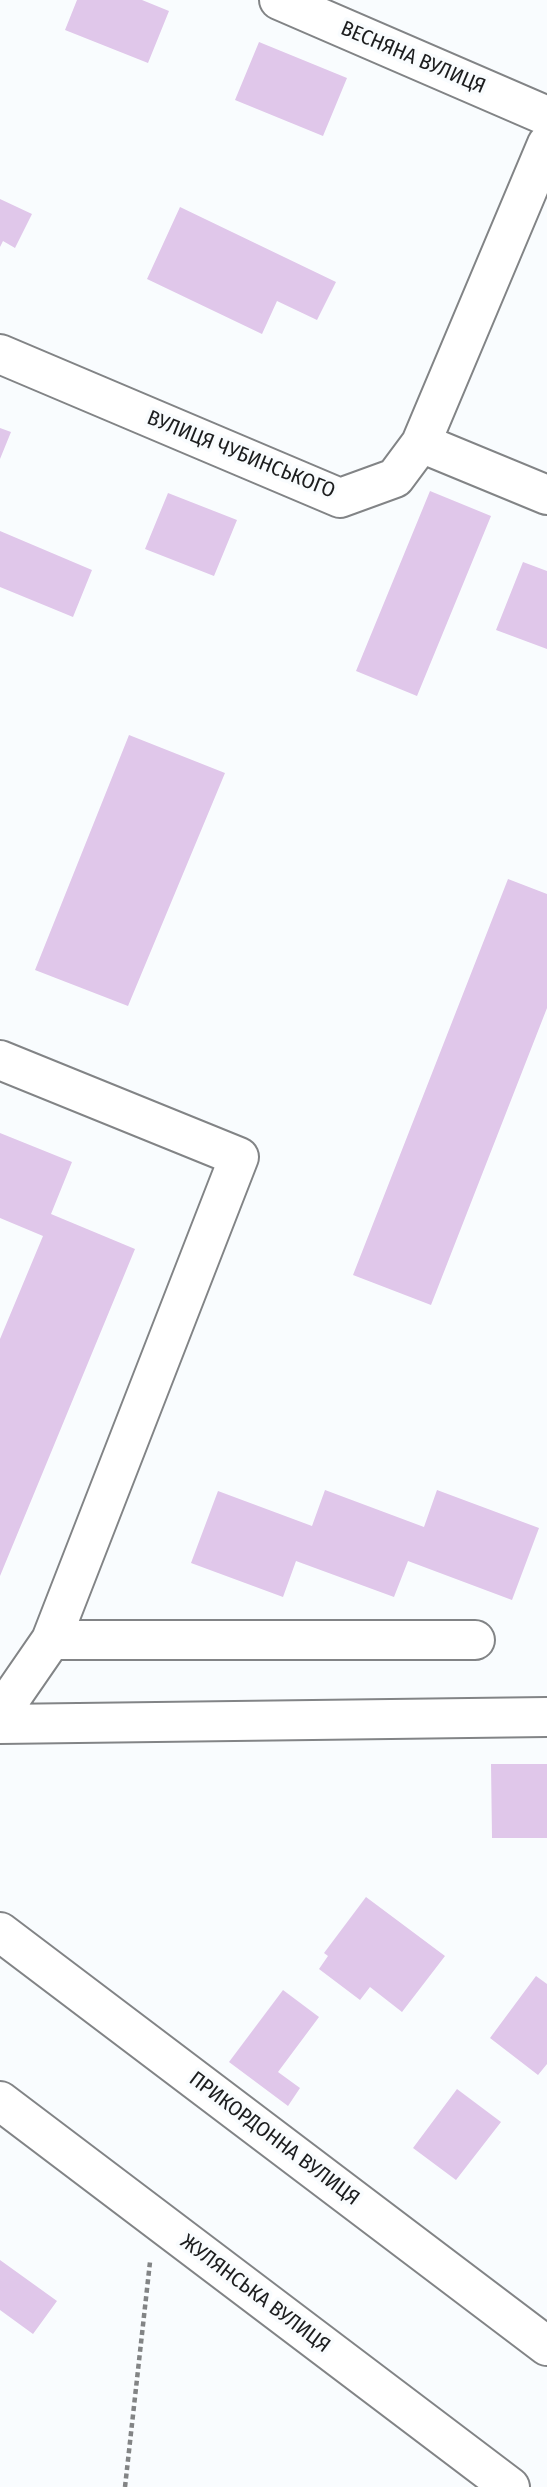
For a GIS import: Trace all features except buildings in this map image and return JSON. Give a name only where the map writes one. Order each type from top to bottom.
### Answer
[{"type":"street","name":"ВЕСНЯНА ВУЛИЦЯ","points":[[279,0],[547,116]]},
{"type":"street","name":"ВУЛИЦЯ ЧУБИНСЬКОГО","points":[[0,354],[340,498],[395,478],[421,443],[547,144]]},
{"type":"street","points":[[421,443],[547,495]]},
{"type":"street","points":[[0,1060],[239,1157],[51,1640],[0,1714]]},
{"type":"street","points":[[51,1640],[475,1640]]},
{"type":"street","points":[[0,1724],[547,1717]]},
{"type":"street","name":"ПРИКОРДОННА ВУЛИЦЯ","points":[[0,1932],[547,2346]]},
{"type":"street","name":"ЖУЛЯНСЬКА ВУЛИЦЯ","points":[[0,2101],[510,2487]]},
{"type":"path","points":[[125,2487],[154,2217]]}]
